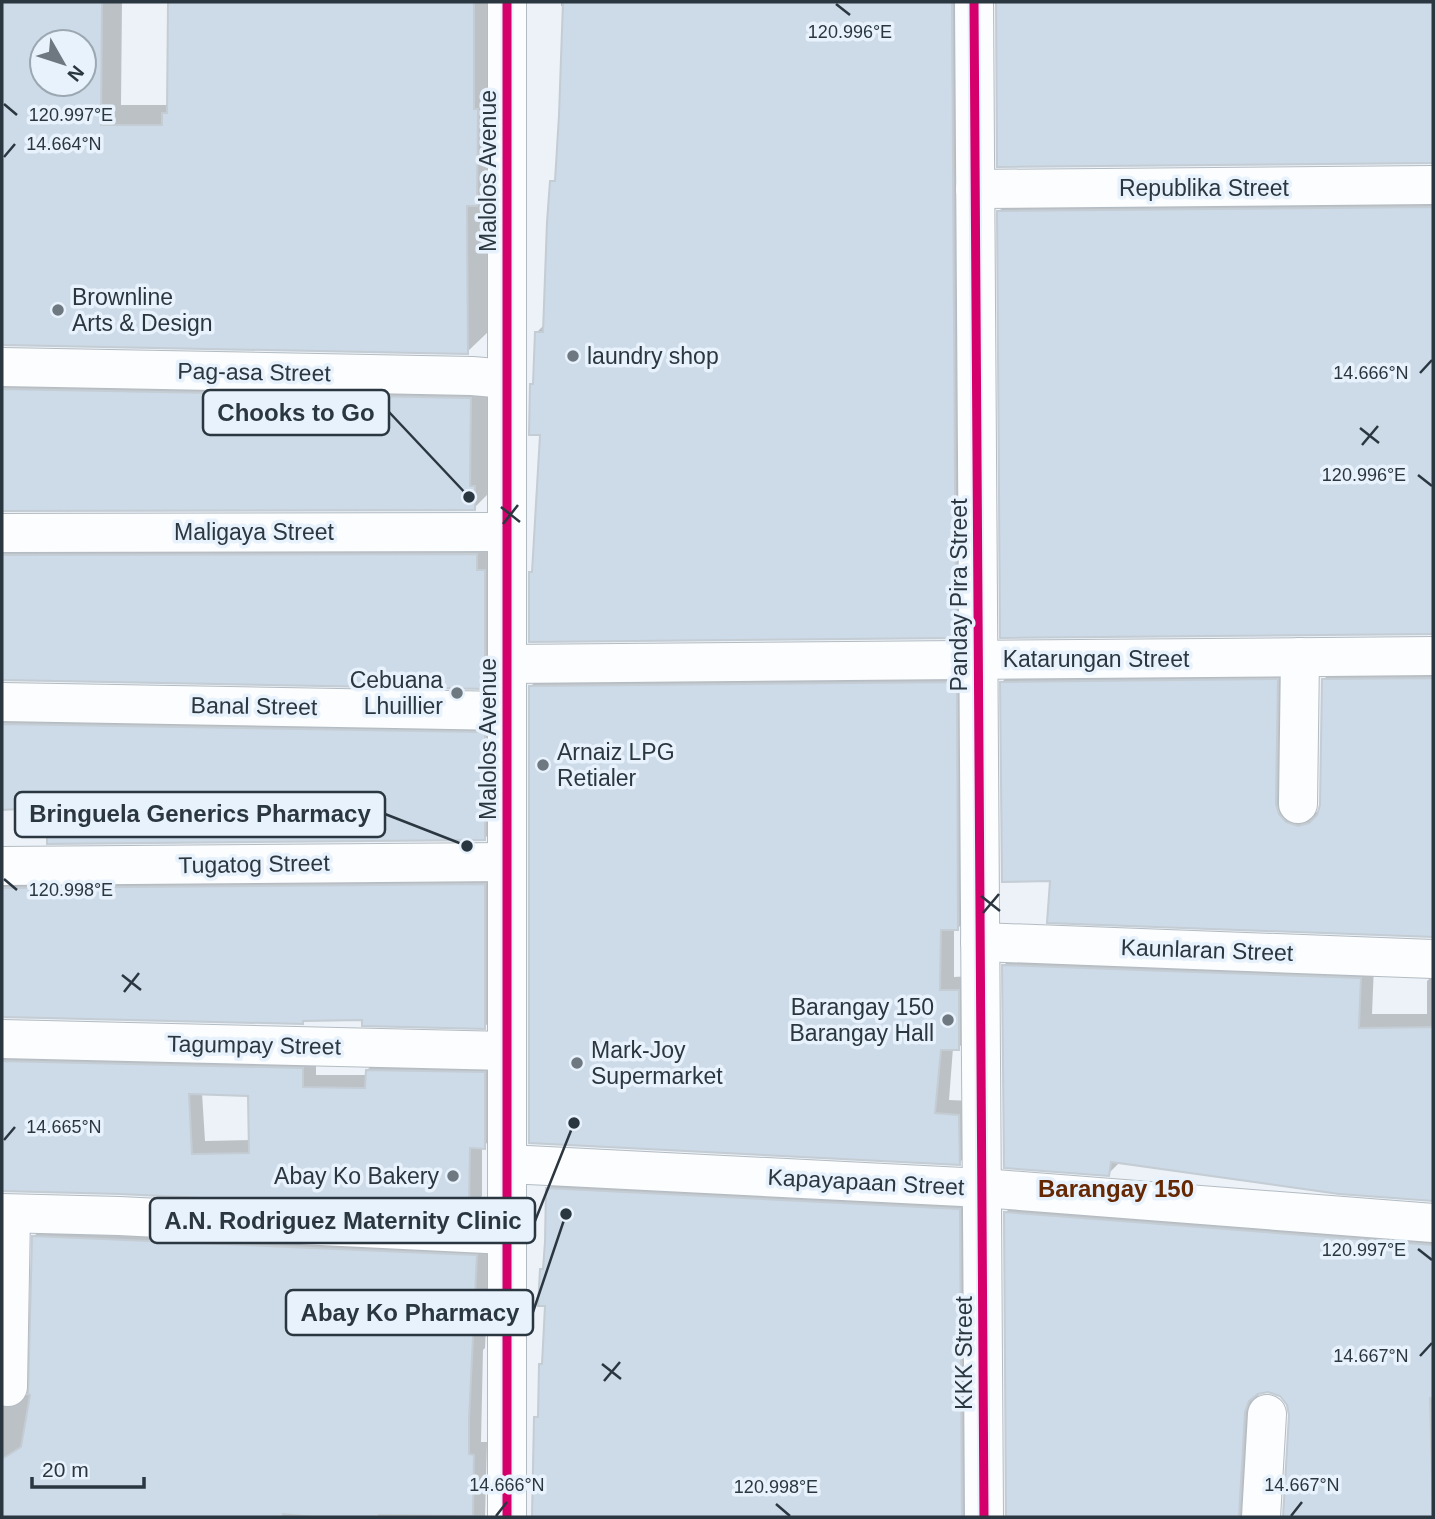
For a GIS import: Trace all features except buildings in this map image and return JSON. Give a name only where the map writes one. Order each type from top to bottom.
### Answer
[{"type":"street","name":"Malolos Avenue","points":[[507,2],[507,1517]]},
{"type":"street","name":"Panday Pira Street","points":[[974,2],[982,1188]]},
{"type":"street","name":"Republika Street","points":[[975,188],[1433,185]]},
{"type":"street","name":"Pag-asa Street","points":[[2,367],[472,376],[507,379]]},
{"type":"street","name":"Maligaya Street","points":[[2,533],[507,532]]},
{"type":"street","name":"Katarungan Street","points":[[507,664],[1433,656]]},
{"type":"street","points":[[1298,804],[1300,657]]},
{"type":"street","name":"Banal Street","points":[[2,702],[507,711]]},
{"type":"street","name":"Tugatog Street","points":[[2,866],[507,862]]},
{"type":"street","name":"Kaunlaran Street","points":[[980,942],[1433,958]]},
{"type":"street","name":"Tagumpay Street","points":[[2,1039],[507,1051]]},
{"type":"street","name":"Kapayapaan Street","points":[[507,1164],[982,1188],[1433,1223]]},
{"type":"street","name":"KKK Street","points":[[982,1188],[984,1517]]},
{"type":"street","points":[[8,1387],[6,1214],[119,1216],[507,1235]]},
{"type":"street","points":[[1261,1517],[1267,1414]]},
{"type":"cycle path","points":[[507,2],[507,1517]]},
{"type":"cycle path","points":[[974,2],[984,1517]]},
{"type":"place","name":"Brownline Arts & Design","points":[[58,310]]},
{"type":"place","name":"laundry shop","points":[[573,356]]},
{"type":"place","name":"Chooks to Go","points":[[469,497]]},
{"type":"place","name":"Cebuana Lhuillier","points":[[457,693]]},
{"type":"place","name":"Arnaiz LPG Retialer","points":[[543,765]]},
{"type":"place","name":"Bringuela Generics Pharmacy","points":[[467,846]]},
{"type":"place","name":"Barangay 150 Barangay Hall","points":[[948,1020]]},
{"type":"place","name":"Mark-Joy Supermarket","points":[[577,1063]]},
{"type":"place","name":"A.N. Rodriguez Maternity Clinic","points":[[574,1123]]},
{"type":"place","name":"Abay Ko Bakery","points":[[453,1176]]},
{"type":"place","name":"Abay Ko Pharmacy","points":[[566,1214]]},
{"type":"district","name":"Barangay 150","points":[[1116,1188]]}]
